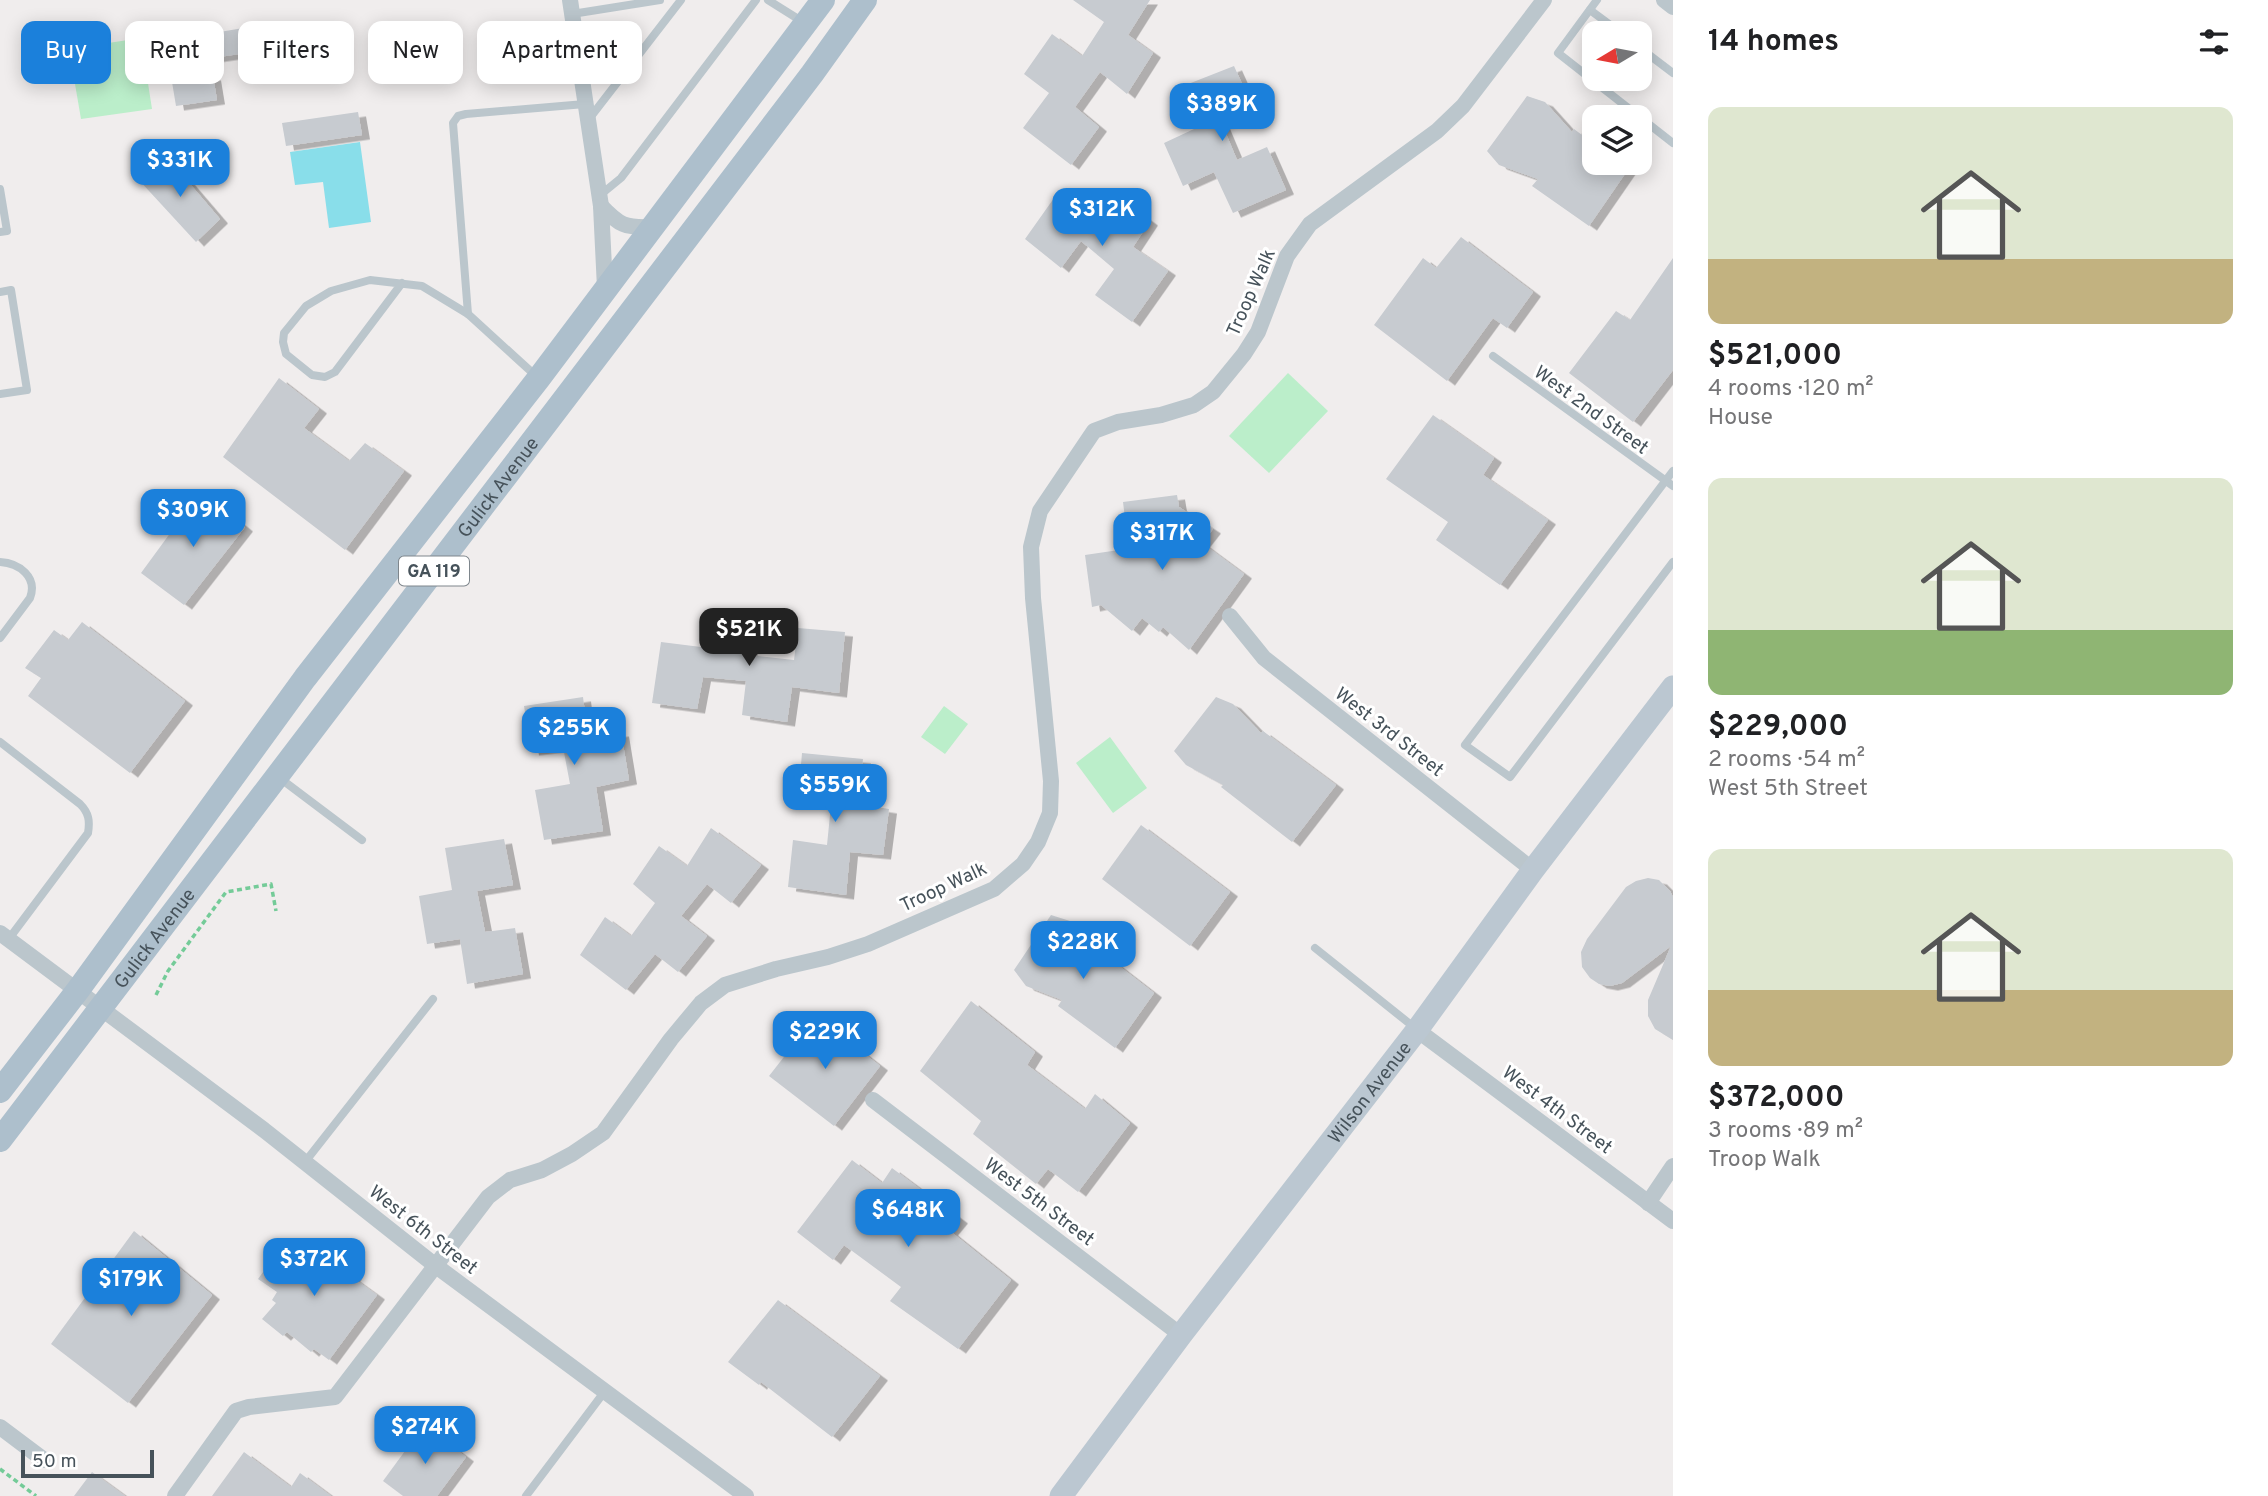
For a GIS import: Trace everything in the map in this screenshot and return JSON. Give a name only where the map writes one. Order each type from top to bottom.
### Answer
[{"type":"main road","name":"Gulick Avenue","points":[[0,1091],[78,990],[305,678],[538,378],[823,0]]},
{"type":"main road","name":"Gulick Avenue","points":[[0,1140],[815,71],[865,0]]},
{"type":"street","name":"Troop Walk","points":[[175,1496],[236,1412],[249,1407],[335,1397],[488,1197],[510,1180],[542,1170],[603,1133],[671,1039],[701,1003],[724,985],[868,944],[994,889],[1023,864],[1038,842],[1050,813],[1051,781],[1031,547],[1040,512],[1094,431],[1118,422],[1161,415],[1194,405],[1213,392],[1258,332],[1287,256],[1310,224],[1455,115],[1544,0]]},
{"type":"street","points":[[1664,0],[1673,7]]},
{"type":"street","points":[[571,7],[600,201],[605,288]]},
{"type":"street","points":[[600,201],[616,222],[631,228],[651,228]]},
{"type":"street","name":"West 3rd Street","points":[[1230,616],[1264,658],[1533,870]]},
{"type":"street","name":"Wilson Avenue","points":[[1061,1496],[1181,1335],[1418,1030],[1533,870],[1673,687]]},
{"type":"street","name":"West 6th Street","points":[[4,936],[305,1162],[436,1266],[746,1496]]},
{"type":"street","name":"West 4th Street","points":[[1418,1030],[1673,1222]]},
{"type":"street","name":"West 5th Street","points":[[873,1100],[1181,1335]]},
{"type":"street","points":[[1648,1203],[1673,1166]]},
{"type":"street","points":[[0,1427],[44,1460]]},
{"type":"lane","points":[[571,7],[660,0]]},
{"type":"lane","points":[[587,122],[681,0]]},
{"type":"lane","points":[[600,201],[756,0]]},
{"type":"lane","points":[[768,0],[805,24]]},
{"type":"lane","points":[[1597,0],[1558,53],[1673,142]]},
{"type":"lane","points":[[1590,10],[1605,21]]},
{"type":"lane","points":[[1652,57],[1673,73]]},
{"type":"lane","points":[[468,314],[453,123],[458,116],[466,114],[584,104]]},
{"type":"lane","points":[[0,190],[7,231],[0,232]]},
{"type":"lane","points":[[402,284],[335,372],[325,377],[312,374],[286,354],[284,333],[306,306],[331,290],[370,280],[422,286],[468,314],[538,378]]},
{"type":"lane","points":[[0,292],[11,290],[27,390],[0,394]]},
{"type":"lane","name":"West 2nd Street","points":[[1493,356],[1669,484]]},
{"type":"lane","points":[[1673,471],[1669,484],[1465,745],[1510,777],[1673,562]]},
{"type":"lane","points":[[0,562],[11,562],[23,570],[33,591],[0,638]]},
{"type":"lane","points":[[0,743],[80,804],[88,812],[89,823],[88,833],[4,936]]},
{"type":"lane","points":[[276,776],[362,840]]},
{"type":"lane","points":[[1315,948],[1418,1030]]},
{"type":"lane","points":[[305,1162],[433,999]]},
{"type":"lane","points":[[526,1496],[605,1391]]},
{"type":"path","points":[[156,995],[168,971],[226,892],[271,884],[276,911]]},
{"type":"path","points":[[0,1469],[36,1496]]},
{"type":"green space","points":[[125,40],[125,84],[148,84],[152,109],[81,119],[75,84],[111,84],[111,43]]},
{"type":"green space","points":[[1288,373],[1328,411],[1269,473],[1229,436]]},
{"type":"green space","points":[[944,706],[968,724],[945,754],[921,737]]},
{"type":"green space","points":[[1110,737],[1147,788],[1113,813],[1076,763]]},
{"type":"water","points":[[360,142],[371,222],[329,228],[323,182],[295,185],[290,152]]},
{"type":"building","points":[[1073,0],[1150,0],[1128,35],[1153,53],[1127,94],[1100,72],[1075,107],[1099,127],[1071,165],[1023,128],[1049,93],[1024,74],[1052,34],[1082,56],[1104,22]]},
{"type":"building","points":[[238,29],[238,54],[224,56],[224,31]]},
{"type":"building","points":[[1234,66],[1252,106],[1221,122],[1237,160],[1267,147],[1286,190],[1233,213],[1214,172],[1183,186],[1164,143],[1194,129],[1178,88]]},
{"type":"building","points":[[172,84],[214,84],[217,100],[176,106]]},
{"type":"building","points":[[1527,96],[1545,102],[1572,132],[1574,129],[1582,135],[1582,175],[1624,175],[1589,226],[1532,186],[1538,179],[1499,165],[1487,151]]},
{"type":"building","points":[[358,112],[362,135],[286,146],[282,123]]},
{"type":"building","points":[[166,156],[220,219],[196,242],[138,179]]},
{"type":"building","points":[[1059,191],[1096,218],[1113,194],[1150,221],[1133,247],[1168,271],[1132,322],[1095,295],[1114,269],[1081,241],[1061,268],[1025,239]]},
{"type":"building","points":[[1461,237],[1533,292],[1507,328],[1493,318],[1447,381],[1374,325],[1423,258],[1436,268]]},
{"type":"building","points":[[1673,258],[1673,370],[1633,422],[1569,373],[1616,311],[1630,320]]},
{"type":"building","points":[[279,378],[319,409],[304,428],[349,461],[365,443],[404,471],[345,550],[223,457]]},
{"type":"building","points":[[1433,415],[1494,458],[1483,475],[1548,520],[1500,585],[1436,540],[1448,522],[1386,479]]},
{"type":"building","points":[[201,491],[245,527],[184,605],[141,573]]},
{"type":"building","points":[[1177,495],[1179,507],[1213,529],[1202,543],[1244,574],[1189,650],[1163,627],[1159,632],[1142,618],[1132,631],[1101,605],[1092,607],[1085,555],[1119,550],[1127,535],[1123,502]]},
{"type":"building","points":[[705,618],[754,623],[749,655],[794,660],[798,628],[845,632],[839,693],[792,687],[787,722],[742,715],[746,681],[703,677],[697,709],[652,703],[661,642],[701,647]]},
{"type":"building","points":[[82,622],[185,701],[130,773],[28,696],[41,678],[25,668],[54,630],[68,640]]},
{"type":"building","points":[[583,697],[588,737],[621,732],[629,780],[596,787],[603,831],[544,840],[535,790],[570,784],[563,747],[531,751],[524,706]]},
{"type":"building","points":[[1216,697],[1233,704],[1261,733],[1263,731],[1336,785],[1292,842],[1221,787],[1223,785],[1186,765],[1174,751]]},
{"type":"building","points":[[802,753],[863,759],[858,804],[889,809],[883,855],[850,852],[846,895],[788,887],[793,840],[827,845],[831,805],[798,800]]},
{"type":"building","points":[[1141,825],[1230,892],[1190,946],[1102,879]]},
{"type":"building","points":[[711,828],[761,865],[731,903],[707,884],[681,916],[707,936],[678,972],[655,954],[626,990],[580,955],[605,917],[631,936],[655,903],[633,884],[659,846],[687,866]]},
{"type":"building","points":[[504,839],[513,885],[477,891],[485,932],[515,928],[523,974],[467,984],[460,939],[427,944],[419,896],[452,890],[445,848]]},
{"type":"building","points":[[1648,878],[1659,880],[1673,897],[1673,1040],[1655,1029],[1648,1016],[1648,1000],[1671,946],[1622,983],[1610,986],[1599,984],[1590,978],[1582,967],[1581,952],[1587,939],[1626,887]]},
{"type":"building","points":[[1051,915],[1070,921],[1081,936],[1079,940],[1098,956],[1101,952],[1154,993],[1115,1048],[1058,1006],[1062,1000],[1026,986],[1014,970]]},
{"type":"building","points":[[971,1001],[1035,1052],[1027,1065],[1085,1109],[1095,1094],[1130,1123],[1078,1192],[1048,1169],[1036,1184],[973,1134],[981,1121],[920,1071]]},
{"type":"building","points":[[816,1016],[880,1066],[834,1126],[769,1076]]},
{"type":"building","points":[[852,1160],[882,1183],[892,1168],[960,1219],[950,1231],[1011,1280],[958,1349],[890,1301],[901,1287],[844,1245],[833,1260],[797,1232]]},
{"type":"building","points":[[134,1231],[212,1295],[128,1403],[51,1344]]},
{"type":"building","points":[[287,1239],[301,1249],[304,1246],[312,1252],[317,1247],[377,1295],[329,1360],[314,1349],[311,1352],[287,1332],[283,1336],[262,1319],[276,1303],[272,1300],[277,1292],[258,1279]]},
{"type":"building","points":[[778,1300],[880,1376],[832,1437],[761,1382],[759,1385],[728,1362]]},
{"type":"building","points":[[424,1425],[466,1457],[437,1496],[403,1496],[383,1481]]},
{"type":"building","points":[[244,1452],[291,1487],[300,1473],[331,1496],[212,1496]]},
{"type":"building","points":[[92,1472],[125,1496],[74,1496]]}]
